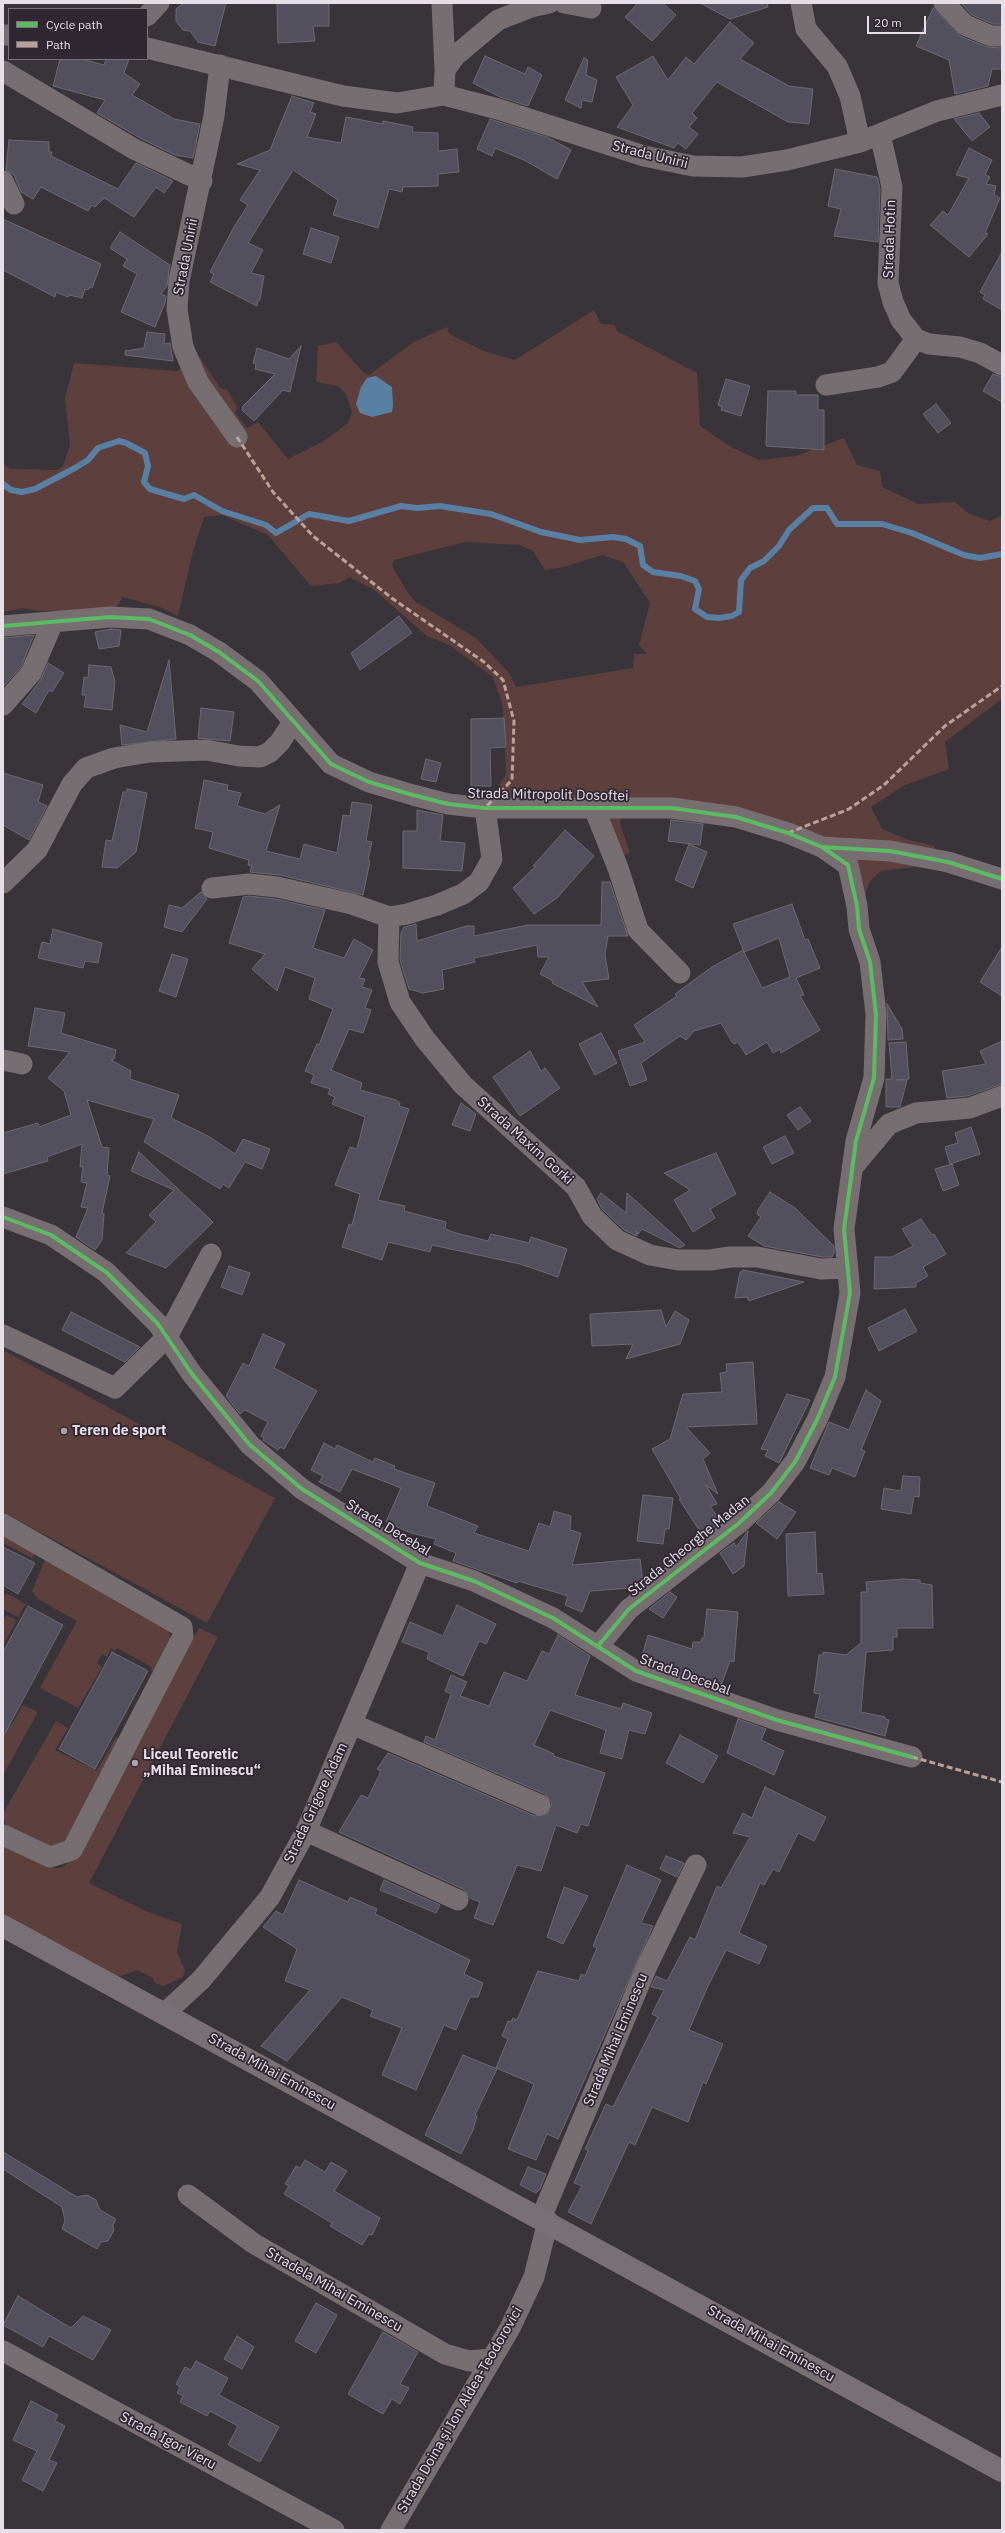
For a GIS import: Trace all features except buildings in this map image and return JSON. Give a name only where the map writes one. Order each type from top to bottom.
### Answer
[{"type":"main road","name":"Strada Mihai Eminescu","points":[[3,1926],[165,2013],[1002,2471]]},
{"type":"street","points":[[148,15],[159,3]]},
{"type":"street","points":[[442,3],[445,70],[444,95]]},
{"type":"street","points":[[445,70],[455,56],[498,20],[531,7],[549,3]]},
{"type":"street","points":[[564,3],[591,8]]},
{"type":"street","points":[[801,3],[806,29],[837,66],[850,96],[860,142]]},
{"type":"street","points":[[944,3],[965,25],[991,36],[1002,36]]},
{"type":"street","name":"Strada Unirii","points":[[148,48],[220,64],[343,96],[397,103],[444,95],[498,109],[644,156],[693,166],[742,167],[787,160],[860,142],[937,111],[1002,95]]},
{"type":"street","name":"Strada Unirii","points":[[220,64],[214,116],[202,181],[179,281],[177,309],[183,347],[198,382],[237,438]]},
{"type":"street","points":[[3,72],[134,149],[202,181]]},
{"type":"street","name":"Strada Hotin","points":[[880,134],[892,187],[888,283],[893,302],[901,320],[916,339]]},
{"type":"street","points":[[3,181],[14,204]]},
{"type":"street","points":[[826,385],[878,377],[892,372],[916,339],[929,344],[960,347],[980,353],[1002,365]]},
{"type":"street","name":"Strada Mitropolit Dosoftei","points":[[3,626],[110,617],[149,619],[190,635],[219,652],[258,680],[331,764],[369,782],[448,804],[485,808],[672,808],[736,817],[788,832],[822,847],[890,851],[948,862],[1002,879]]},
{"type":"street","points":[[3,705],[31,672],[54,622]]},
{"type":"street","points":[[3,883],[37,850],[72,784],[86,768],[114,758],[150,752],[206,750],[239,756],[260,757],[270,752],[280,742],[293,722]]},
{"type":"street","points":[[212,888],[249,884],[277,887],[352,904],[389,917],[407,914],[437,905],[463,894],[479,882],[492,859],[485,808]]},
{"type":"street","points":[[594,808],[618,868],[638,930],[680,973]]},
{"type":"street","name":"Strada Gheorghe Madan","points":[[599,1645],[628,1609],[738,1524],[771,1492],[795,1462],[817,1420],[835,1376],[850,1293],[846,1268],[844,1229],[856,1141],[874,1078],[876,1014],[870,962],[859,929],[857,906],[848,865],[822,847]]},
{"type":"street","name":"Strada Maxim Gorki","points":[[389,917],[388,962],[400,1002],[425,1039],[463,1085],[576,1187],[592,1216],[616,1240],[650,1255],[678,1260],[710,1260],[730,1257],[757,1257],[821,1269],[846,1268]]},
{"type":"street","points":[[853,1167],[889,1124],[916,1113],[970,1108],[1002,1096]]},
{"type":"street","name":"Strada Decebal","points":[[3,1217],[51,1234],[106,1272],[158,1324],[192,1374],[250,1445],[302,1489],[420,1563],[474,1581],[553,1618],[599,1645],[636,1671],[777,1720],[912,1757]]},
{"type":"street","points":[[3,1335],[115,1388],[168,1337],[211,1254]]},
{"type":"street","points":[[3,1524],[182,1627],[183,1636],[72,1850],[50,1857],[3,1835]]},
{"type":"street","name":"Strada Grigore Adam","points":[[165,2013],[201,1980],[270,1897],[306,1831],[420,1563]]},
{"type":"street","points":[[352,1724],[540,1806]]},
{"type":"street","points":[[306,1831],[458,1900]]},
{"type":"street","name":"Strada Mihai Eminescu","points":[[544,2220],[647,1966],[696,1865]]},
{"type":"street","name":"Stradela Mihai Eminescu","points":[[188,2195],[253,2243],[445,2354],[469,2361],[491,2359]]},
{"type":"street","name":"Strada Doina și Ion Aldea-Teodorovici","points":[[391,2530],[522,2304],[534,2277],[544,2220]]},
{"type":"street","name":"Strada Igor Vieru","points":[[3,2351],[334,2530]]},
{"type":"shaded area","points":[[594,310],[601,324],[615,325],[617,331],[697,373],[700,426],[731,447],[759,460],[796,456],[844,438],[857,465],[880,471],[882,487],[918,504],[955,502],[968,513],[989,521],[1002,516],[1002,699],[945,742],[949,769],[905,785],[871,807],[882,829],[909,840],[935,846],[931,865],[881,871],[870,881],[862,903],[846,905],[846,895],[836,864],[780,837],[759,835],[719,821],[621,813],[620,824],[630,853],[609,861],[601,854],[593,820],[580,817],[510,815],[499,785],[506,775],[503,707],[493,677],[451,646],[427,636],[373,589],[349,577],[340,583],[311,586],[268,535],[222,515],[204,517],[193,551],[178,616],[160,607],[122,597],[117,608],[72,611],[38,611],[22,608],[4,612],[3,463],[10,469],[57,470],[63,466],[70,445],[65,398],[74,363],[177,371],[199,356],[220,388],[227,390],[237,406],[235,413],[247,428],[258,422],[288,459],[324,441],[348,423],[352,412],[346,394],[338,386],[316,382],[318,346],[336,342],[364,373],[369,375],[414,342],[447,327],[449,334],[484,351],[515,360]],"holes":[[[465,542],[520,545],[533,551],[545,570],[564,567],[602,555],[623,562],[650,603],[639,645],[647,654],[634,654],[633,668],[516,687],[510,674],[476,638],[416,602],[408,593],[392,566],[394,560]]]},
{"type":"shaded area","name":"Teren de sport","points":[[3,1350],[275,1498],[207,1623],[3,1512]]},
{"type":"shaded area","points":[[3,1529],[37,1548],[32,1558],[3,1543]]},
{"type":"shaded area","points":[[45,1560],[169,1629],[171,1643],[158,1674],[151,1670],[152,1667],[117,1648],[115,1651],[111,1648],[107,1657],[102,1654],[97,1664],[102,1667],[78,1708],[40,1688],[77,1621],[38,1599],[32,1591]]},
{"type":"shaded area","points":[[6,1593],[26,1604],[18,1617],[3,1609],[3,1597]]},
{"type":"shaded area","points":[[6,1615],[17,1620],[4,1644],[3,1621]]},
{"type":"shaded area","points":[[199,1628],[218,1637],[89,1883],[148,1912],[182,1924],[177,1952],[185,1970],[183,1977],[164,1986],[155,1983],[153,1978],[137,1970],[118,1977],[3,1916],[3,1843],[11,1844],[53,1868],[61,1868],[66,1865]]},
{"type":"shaded area","points":[[23,1705],[38,1712],[3,1775],[3,1721],[11,1726]]},
{"type":"shaded area","points":[[56,1721],[68,1728],[55,1750],[97,1771],[116,1737],[123,1740],[66,1844],[52,1849],[6,1826],[4,1812]]},
{"type":"water","points":[[376,376],[392,387],[393,405],[392,412],[372,417],[360,413],[356,404],[361,387],[367,378]]},
{"type":"waterway","points":[[3,484],[11,490],[22,492],[35,489],[88,460],[98,448],[119,441],[145,453],[148,466],[144,482],[150,489],[184,499],[194,495],[222,511],[266,525],[276,533],[309,514],[349,521],[401,506],[417,508],[440,506],[491,514],[541,532],[580,540],[613,537],[626,539],[640,546],[643,565],[653,572],[681,576],[695,581],[699,589],[695,609],[707,617],[719,618],[732,616],[739,612],[741,580],[750,568],[764,561],[779,546],[789,530],[813,508],[827,508],[837,524],[882,524],[912,533],[964,555],[980,558],[1002,554]]},
{"type":"marked path","points":[[237,437],[273,492],[313,536],[393,599],[484,662],[503,680],[514,721],[512,780],[485,808]]},
{"type":"marked path","points":[[788,833],[849,809],[884,785],[945,726],[1002,686]]},
{"type":"marked path","points":[[912,1757],[1002,1782]]},
{"type":"cycle path","points":[[3,626],[110,617],[149,619],[190,635],[219,652],[258,681],[331,764],[369,782],[448,804],[485,808],[672,808],[736,817],[788,833],[822,847],[890,851],[948,862],[1002,879]]},
{"type":"cycle path","points":[[599,1645],[629,1609],[738,1524],[771,1493],[795,1462],[817,1420],[835,1377],[850,1293],[844,1229],[856,1141],[874,1078],[876,1014],[870,962],[859,929],[857,906],[848,865],[822,847]]},
{"type":"cycle path","points":[[3,1217],[51,1235],[106,1272],[158,1324],[192,1374],[250,1445],[302,1489],[420,1563],[474,1581],[553,1618],[636,1671],[777,1720],[912,1757]]},
{"type":"place","name":"Teren de sport","points":[[64,1431]]},
{"type":"place","name":"Liceul Teoretic „Mihai Eminescu“","points":[[135,1763]]}]
